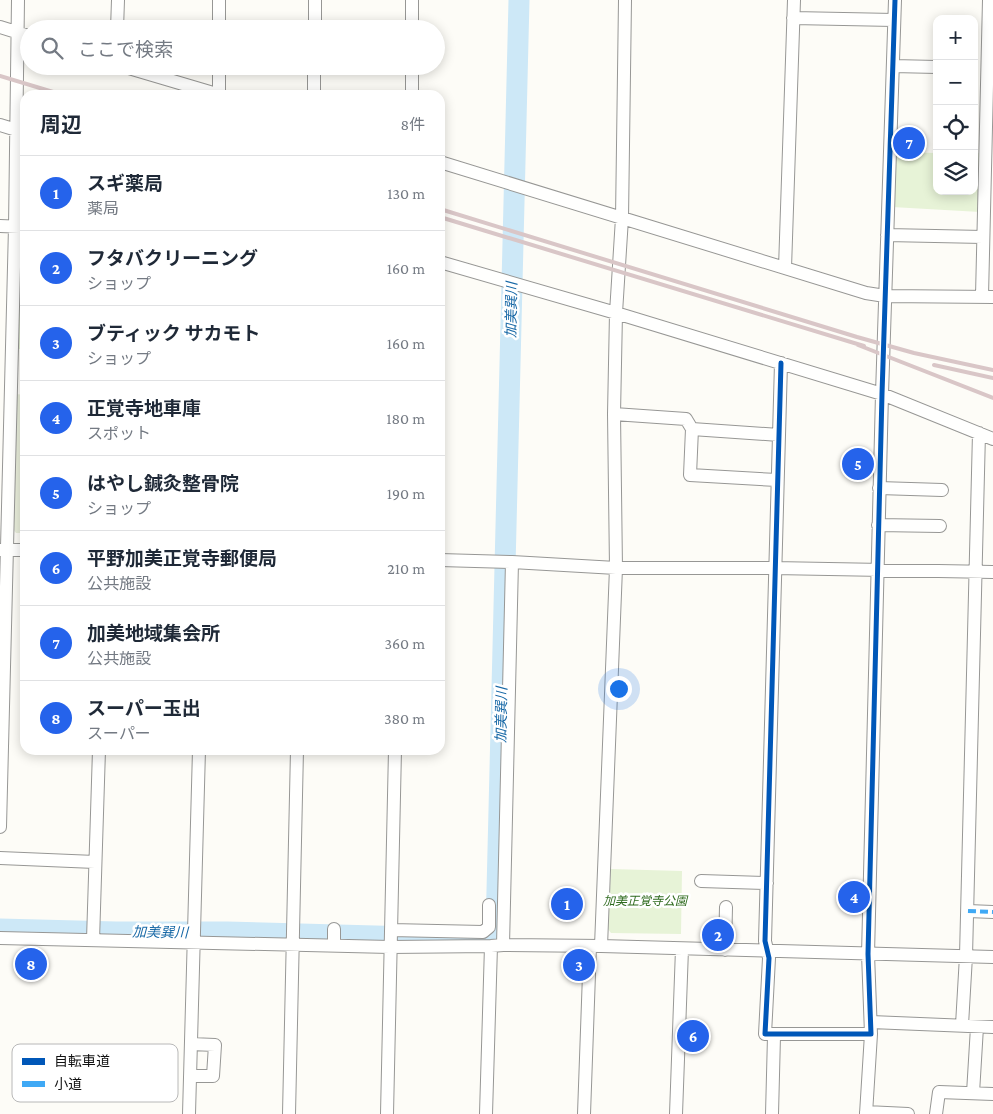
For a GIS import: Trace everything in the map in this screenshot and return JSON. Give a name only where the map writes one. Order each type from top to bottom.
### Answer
[{"type":"street","points":[[18,0],[21,20]]},
{"type":"street","points":[[117,20],[118,0]]},
{"type":"street","points":[[219,20],[220,0]]},
{"type":"street","points":[[315,0],[315,20]]},
{"type":"street","points":[[412,0],[412,20]]},
{"type":"street","points":[[584,1114],[596,946],[616,568],[614,414],[616,313],[622,218],[624,0]]},
{"type":"street","points":[[785,268],[794,0]]},
{"type":"street","points":[[895,0],[878,525],[868,954],[871,1028],[866,1113],[908,1114]]},
{"type":"street","points":[[445,164],[866,293],[885,296],[987,297],[983,237],[989,0]]},
{"type":"street","points":[[793,18],[894,20]]},
{"type":"street","points":[[0,27],[20,33]]},
{"type":"street","points":[[893,66],[933,67]]},
{"type":"street","points":[[978,68],[987,68]]},
{"type":"street","points":[[22,75],[22,90]]},
{"type":"street","points":[[152,75],[202,90]]},
{"type":"street","points":[[219,75],[219,90]]},
{"type":"street","points":[[314,75],[314,90]]},
{"type":"street","points":[[412,75],[412,90]]},
{"type":"street","points":[[0,125],[20,131]]},
{"type":"street","points":[[0,226],[20,227],[3,550],[0,827]]},
{"type":"street","points":[[887,235],[983,237]]},
{"type":"street","points":[[445,263],[882,394],[993,439]]},
{"type":"street","points":[[781,363],[765,941],[769,958],[765,1034],[774,1036],[871,1028],[962,1025],[993,1027]]},
{"type":"street","points":[[614,414],[686,418],[692,430],[690,475],[777,480]]},
{"type":"street","points":[[692,430],[779,435]]},
{"type":"street","points":[[962,1025],[968,911],[979,433]]},
{"type":"street","points":[[879,488],[942,490]]},
{"type":"street","points":[[878,525],[940,526]]},
{"type":"street","points":[[3,550],[20,550]]},
{"type":"street","points":[[445,560],[616,568],[774,568],[993,572]]},
{"type":"street","points":[[486,1114],[497,946],[507,562]]},
{"type":"street","points":[[93,940],[99,755]]},
{"type":"street","points":[[189,1114],[199,755]]},
{"type":"street","points":[[289,1114],[297,755]]},
{"type":"street","points":[[387,1114],[396,755]]},
{"type":"street","points":[[0,858],[95,862]]},
{"type":"street","points":[[701,881],[767,883]]},
{"type":"street","points":[[476,939],[489,927],[489,905]]},
{"type":"street","points":[[725,950],[726,907]]},
{"type":"street","points":[[968,911],[993,912]]},
{"type":"street","points":[[0,938],[93,940],[195,936],[334,936],[455,938],[476,939],[497,946],[596,946],[993,957]]},
{"type":"street","points":[[676,1114],[682,949]]},
{"type":"street","points":[[973,1094],[977,1027]]},
{"type":"street","points":[[772,1114],[774,1036]]},
{"type":"street","points":[[190,1076],[214,1076],[215,1045],[191,1044]]},
{"type":"street","points":[[936,1114],[939,1092],[993,1094]]},
{"type":"green space","points":[[893,152],[933,153],[933,195],[978,195],[978,153],[981,153],[980,212],[892,207]]},
{"type":"green space","points":[[20,237],[20,349],[17,349]]},
{"type":"green space","points":[[16,394],[20,394],[20,533],[16,533],[13,529]]},
{"type":"green space","name":"加美正覚寺公園","points":[[611,869],[682,871],[681,934],[611,933],[608,929]]},
{"type":"waterway","name":"加美巽川","points":[[0,929],[227,932],[488,939],[496,931],[519,0]]},
{"type":"railway","points":[[0,76],[46,90]]},
{"type":"railway","points":[[445,211],[857,337],[914,353],[993,370]]},
{"type":"railway","points":[[445,219],[864,346]]},
{"type":"railway","points":[[858,345],[993,398]]},
{"type":"railway","points":[[934,365],[993,378]]},
{"type":"marked path","points":[[968,911],[993,912]]},
{"type":"cycle path","points":[[781,363],[765,941],[769,958],[765,1034],[871,1034],[868,954],[882,394],[895,0]]},
{"type":"place","name":"加美地域集会所","points":[[909,143]]},
{"type":"place","name":"はやし鍼灸整骨院","points":[[858,464]]},
{"type":"place","name":"正覚寺地車庫","points":[[854,897]]},
{"type":"place","name":"スギ薬局","points":[[567,904]]},
{"type":"place","name":"フタバクリーニング","points":[[718,935]]},
{"type":"place","name":"スーパー玉出","points":[[31,964]]},
{"type":"place","name":"ブティック サカモト","points":[[579,965]]},
{"type":"place","name":"平野加美正覚寺郵便局","points":[[693,1036]]}]
